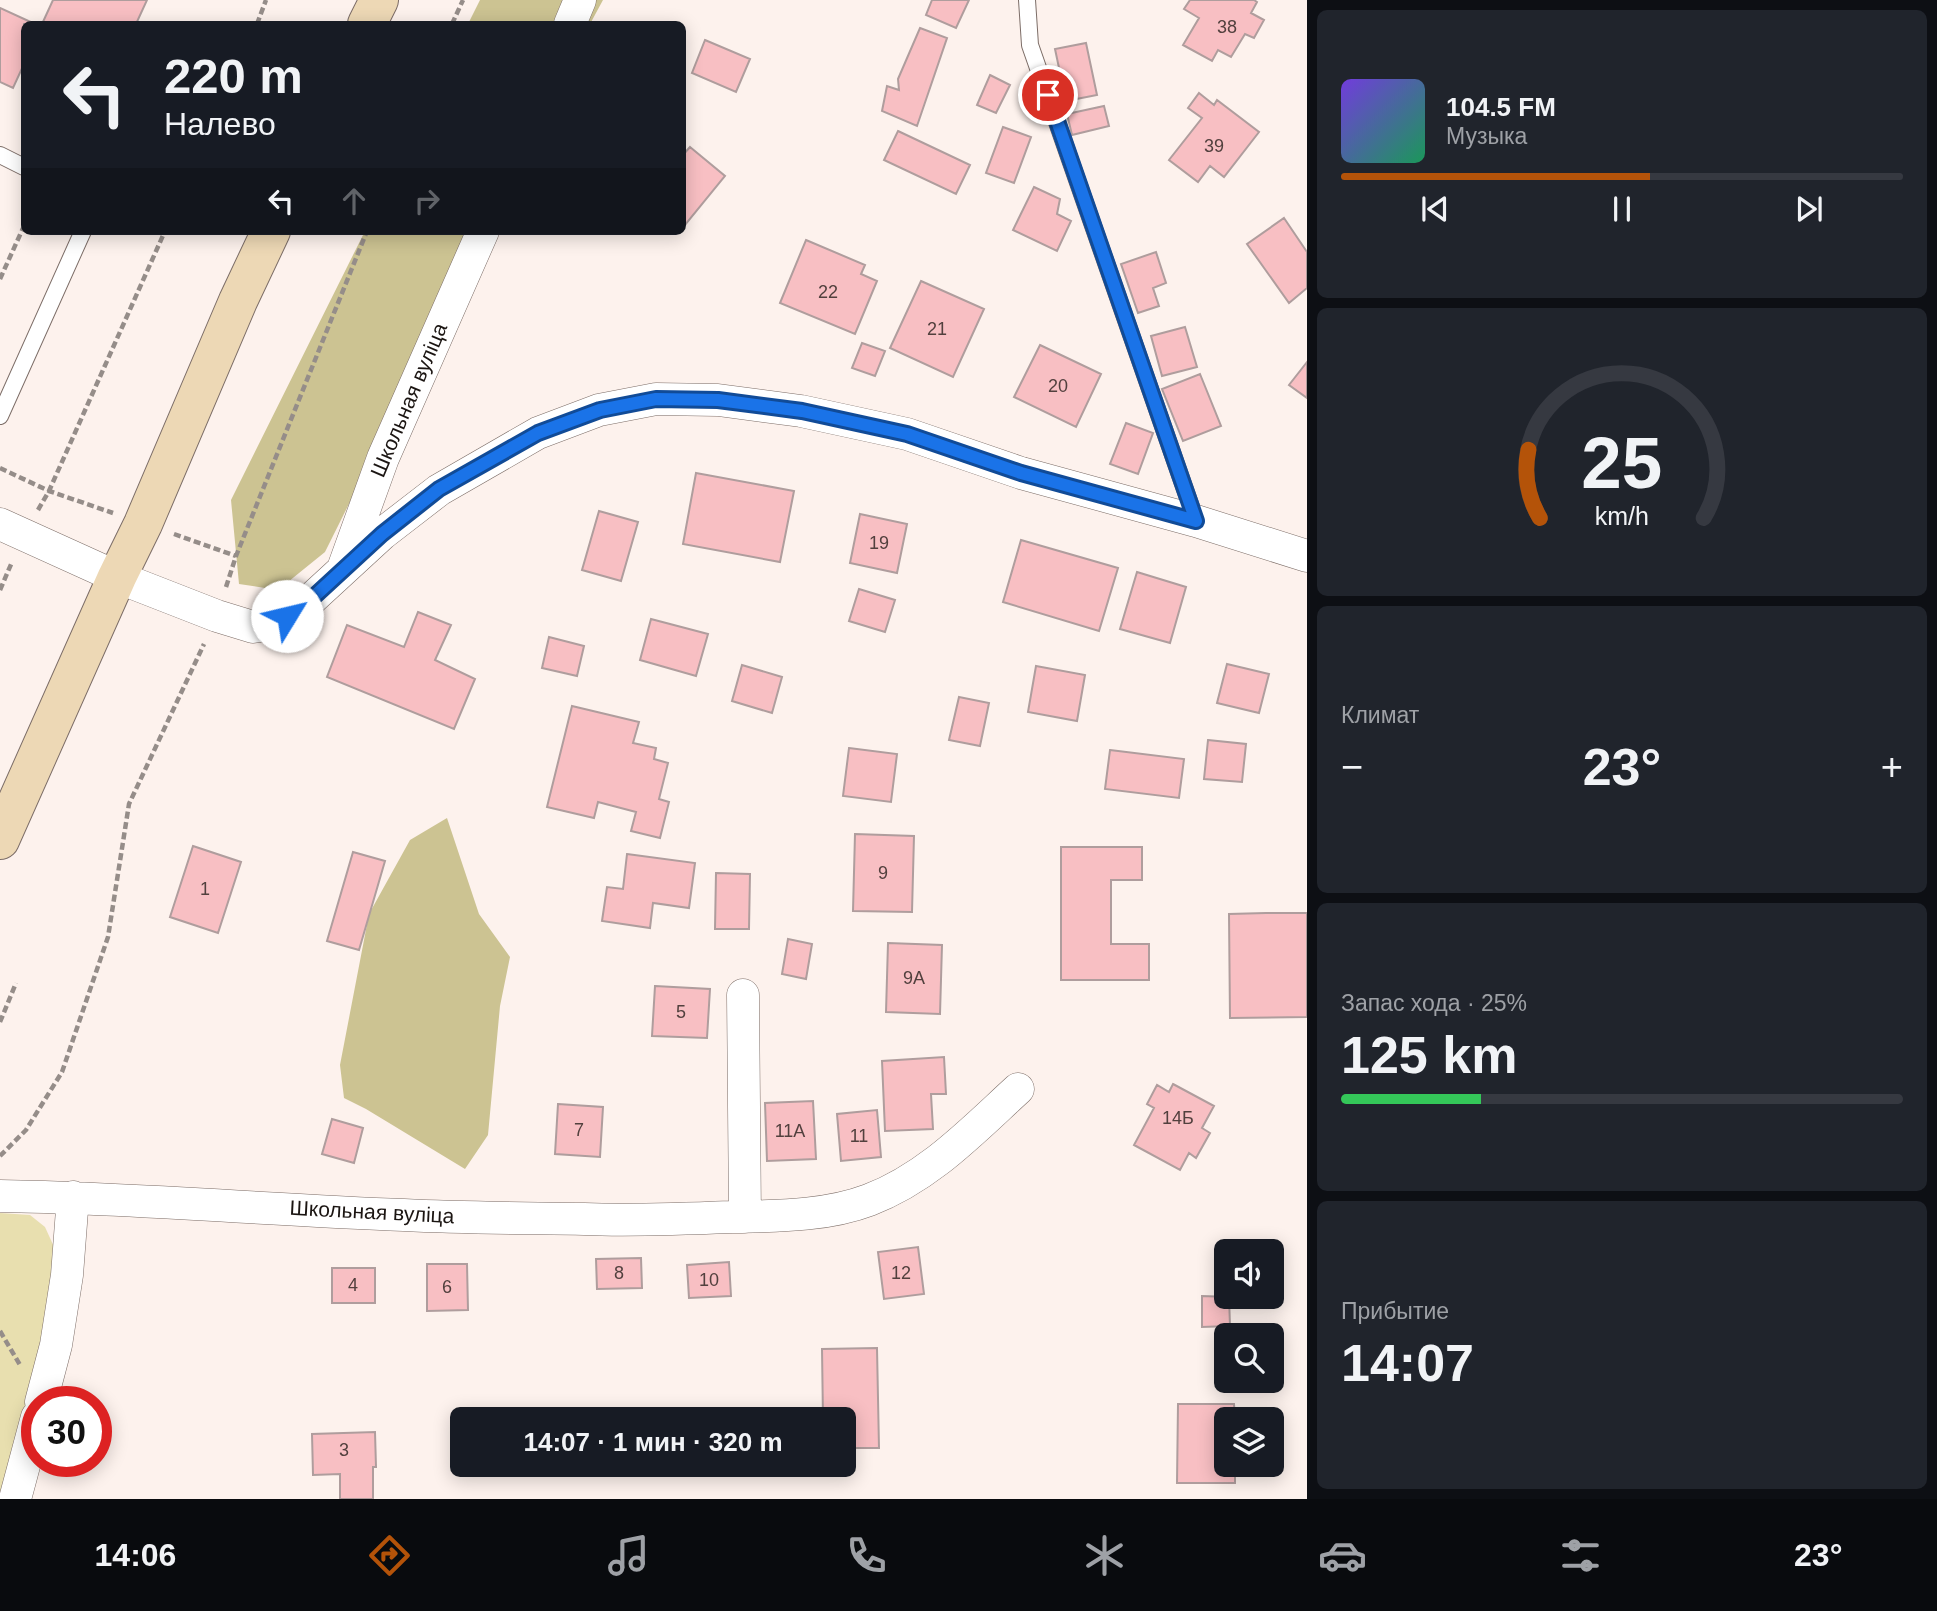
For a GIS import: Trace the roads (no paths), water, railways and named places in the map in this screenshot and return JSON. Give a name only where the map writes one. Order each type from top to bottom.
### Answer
[{"type":"main road","points":[[369,21],[379,0]]},
{"type":"main road","points":[[0,840],[143,524],[238,301],[269,235]]},
{"type":"street","points":[[571,21],[580,0]]},
{"type":"street","name":"Школьная вуліца","points":[[342,571],[383,458],[481,235]]},
{"type":"street","name":"Школьная вуліца","points":[[12,529],[117,577],[217,616],[253,627],[268,625],[307,603],[382,534],[439,489],[538,433],[600,410],[656,399],[718,400],[802,411],[907,434],[1021,473],[1306,554]]},
{"type":"street","points":[[743,995],[745,1217]]},
{"type":"street","name":"Школьная вуліца","points":[[0,1196],[73,1197],[403,1215],[643,1221],[824,1211],[871,1199],[933,1166],[1018,1089]]},
{"type":"street","points":[[45,1386],[56,1345],[67,1275],[73,1197]]},
{"type":"street","points":[[15,1499],[21,1477]]},
{"type":"lane","points":[[1027,0],[1030,45],[1196,521]]},
{"type":"lane","points":[[0,155],[21,166]]},
{"type":"lane","points":[[0,416],[81,235]]}]
